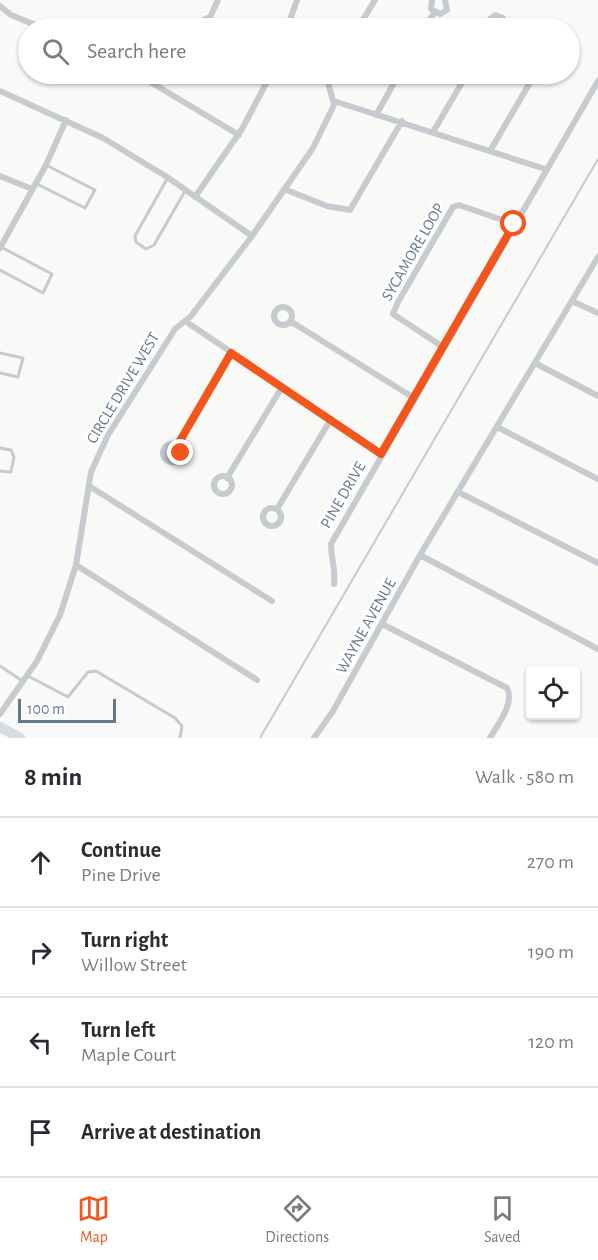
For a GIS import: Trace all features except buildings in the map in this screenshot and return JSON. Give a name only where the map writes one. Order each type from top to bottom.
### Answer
[{"type":"highway","points":[[0,727],[20,738]]},
{"type":"street","points":[[208,18],[218,0]]},
{"type":"street","points":[[291,18],[297,0]]},
{"type":"street","points":[[364,18],[375,0]]},
{"type":"street","points":[[432,0],[430,6],[434,13]]},
{"type":"street","points":[[434,13],[445,12],[448,7],[445,0]]},
{"type":"street","points":[[0,6],[10,15],[18,18]]},
{"type":"street","points":[[431,18],[434,13]]},
{"type":"street","name":"PINE DRIVE","points":[[334,584],[336,566],[331,556],[331,544],[545,169],[598,81]]},
{"type":"street","points":[[154,84],[238,135]]},
{"type":"street","points":[[195,197],[238,135],[266,84]]},
{"type":"street","name":"CIRCLE DRIVE WEST","points":[[0,714],[25,678],[60,615],[76,566],[91,472],[108,435],[175,329],[185,321],[252,236],[313,148],[334,101],[329,84]]},
{"type":"street","points":[[376,115],[393,84]]},
{"type":"street","points":[[433,132],[461,84]]},
{"type":"street","points":[[490,152],[529,84]]},
{"type":"street","points":[[0,91],[103,138],[167,177],[252,236]]},
{"type":"street","points":[[334,101],[402,121],[545,169]]},
{"type":"street","points":[[0,248],[46,165],[66,120]]},
{"type":"street","points":[[285,189],[327,206],[350,210],[402,121]]},
{"type":"street","points":[[0,176],[34,186]]},
{"type":"street","name":"SYCAMORE LOOP","points":[[443,347],[393,314],[398,302],[453,207],[459,205],[514,224]]},
{"type":"street","points":[[598,257],[496,427],[598,479]]},
{"type":"street","points":[[572,301],[598,313]]},
{"type":"street","points":[[185,321],[381,454]]},
{"type":"street","points":[[290,321],[414,398]]},
{"type":"street","points":[[177,446],[231,353]]},
{"type":"street","points":[[535,363],[598,396]]},
{"type":"street","points":[[227,478],[282,387]]},
{"type":"street","points":[[277,509],[331,419]]},
{"type":"street","name":"WAYNE AVENUE","points":[[314,738],[333,711],[420,555],[496,427]]},
{"type":"street","points":[[89,486],[272,601]]},
{"type":"street","points":[[458,492],[598,562]]},
{"type":"street","points":[[420,555],[598,649]]},
{"type":"street","points":[[76,566],[257,680]]},
{"type":"street","points":[[382,624],[504,685],[509,692],[508,704],[490,738]]},
{"type":"lane","points":[[34,186],[86,208],[94,190],[46,165]]},
{"type":"lane","points":[[167,177],[135,236],[139,245],[146,249],[154,245],[185,190]]},
{"type":"lane","points":[[0,248],[52,274],[43,293],[0,270]]},
{"type":"lane","points":[[0,353],[22,358],[18,377],[0,373]]},
{"type":"lane","points":[[0,448],[11,450],[14,457],[11,472],[0,471]]},
{"type":"lane","points":[[0,666],[68,697],[88,672],[96,671],[175,718],[182,726],[180,738]]},
{"type":"waterway","points":[[260,738],[598,159]]},
{"type":"route","points":[[181,453],[177,446],[231,353],[381,454],[514,224]]}]
